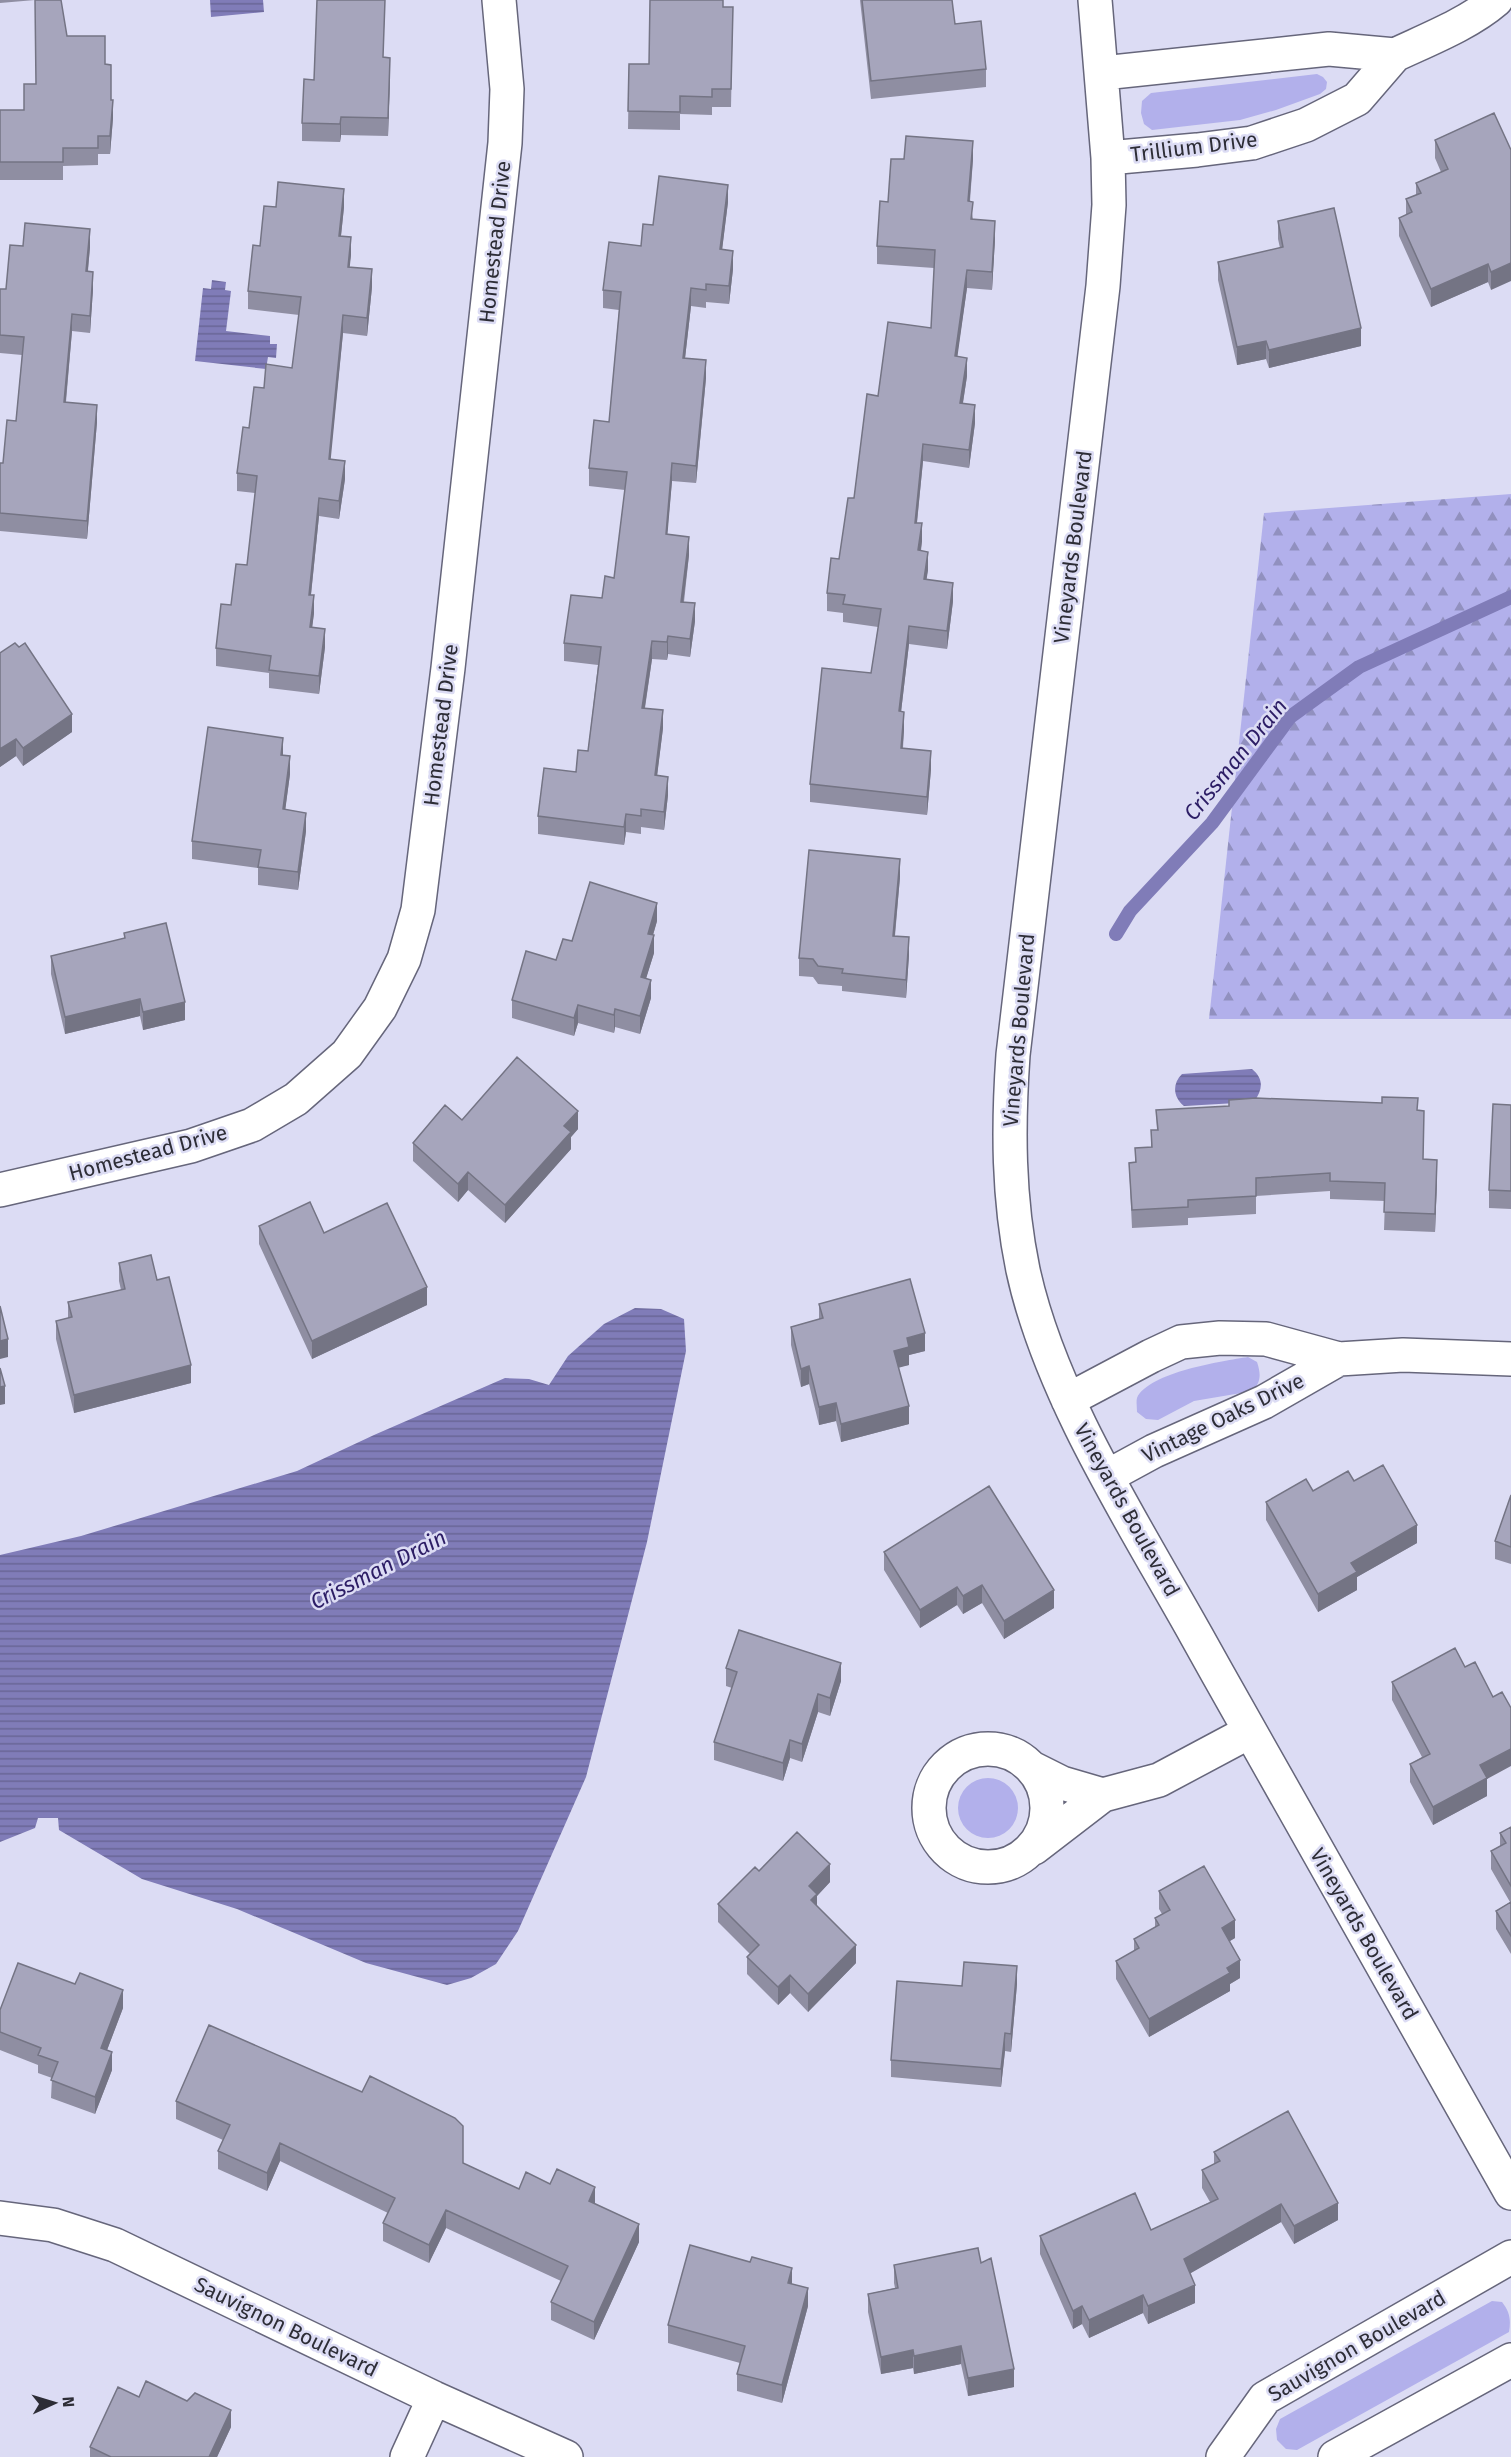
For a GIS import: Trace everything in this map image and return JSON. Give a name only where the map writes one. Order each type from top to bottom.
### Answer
[{"type":"street","name":"Homestead Drive","points":[[0,1190],[191,1146],[252,1125],[296,1099],[347,1054],[380,1008],[404,959],[418,910],[505,143],[507,89],[498,0]]},
{"type":"street","name":"Vineyards Boulevard","points":[[1095,0],[1103,73],[1108,205],[1103,286],[1013,1055],[1009,1115],[1011,1200],[1024,1272],[1047,1348],[1068,1400],[1108,1476],[1249,1731],[1511,2193]]},
{"type":"street","name":"Trillium Drive","points":[[1108,158],[1252,143],[1306,125],[1357,99],[1395,54],[1433,38],[1488,7],[1496,0]]},
{"type":"street","name":"Trillium Drive","points":[[1103,73],[1329,49],[1395,54]]},
{"type":"street","name":"Vintage Oaks Drive","points":[[1068,1400],[1181,1342],[1220,1338],[1266,1339],[1339,1359],[1403,1355],[1511,1359]]},
{"type":"street","name":"Vintage Oaks Drive","points":[[1108,1476],[1154,1451],[1264,1402],[1339,1359]]},
{"type":"street","points":[[1103,1795],[1062,1783],[1032,1768],[1017,1756],[999,1749],[979,1749],[960,1755],[944,1767],[934,1783],[929,1802],[930,1822],[938,1840],[950,1854],[968,1864],[987,1868],[1006,1865],[1023,1856],[1103,1795],[1159,1780],[1249,1731]]},
{"type":"street","points":[[1023,1856],[1037,1841],[1045,1824],[1047,1804],[1043,1785],[1032,1768]]},
{"type":"street","name":"Sauvignon Boulevard","points":[[0,2218],[52,2224],[115,2245],[434,2398],[566,2457]]},
{"type":"street","name":"Sauvignon Boulevard","points":[[1223,2457],[1265,2398],[1511,2257]]},
{"type":"street","points":[[1335,2457],[1511,2360]]},
{"type":"street","points":[[407,2457],[434,2398]]},
{"type":"green space","points":[[1317,74],[1327,82],[1326,89],[1320,94],[1240,120],[1152,130],[1144,124],[1141,113],[1142,101],[1151,93]]},
{"type":"green space","points":[[1511,494],[1511,1019],[1209,1019],[1264,513]]},
{"type":"green space","points":[[1248,1357],[1257,1362],[1259,1370],[1259,1381],[1253,1391],[1194,1401],[1158,1420],[1146,1419],[1137,1412],[1137,1398],[1144,1389],[1156,1381],[1188,1369]]},
{"type":"green space","points":[[982,1778],[994,1778],[1005,1783],[1013,1791],[1018,1808],[1016,1820],[1005,1833],[994,1838],[982,1838],[971,1833],[963,1825],[958,1814],[958,1802],[963,1791],[971,1783]]},
{"type":"green space","points":[[1492,2301],[1502,2302],[1507,2309],[1510,2320],[1509,2332],[1297,2450],[1286,2449],[1277,2440],[1276,2429],[1280,2419]]},
{"type":"water","points":[[210,0],[263,0],[264,12],[211,17]]},
{"type":"water","points":[[212,280],[226,282],[225,290],[231,291],[226,331],[270,336],[270,344],[277,344],[276,358],[268,357],[266,369],[195,361],[203,288],[211,289]]},
{"type":"water","points":[[1252,1069],[1259,1077],[1261,1084],[1254,1102],[1184,1106],[1176,1095],[1175,1086],[1182,1074]]},
{"type":"water","points":[[635,1308],[661,1309],[684,1319],[686,1351],[647,1542],[586,1777],[518,1931],[496,1964],[471,1978],[447,1985],[366,1963],[237,1909],[142,1879],[59,1830],[58,1818],[38,1818],[35,1828],[0,1842],[0,1555],[81,1536],[297,1471],[505,1378],[529,1379],[549,1385],[568,1356],[604,1324]]},
{"type":"building","points":[[35,0],[61,0],[67,36],[105,36],[105,64],[111,65],[111,100],[113,100],[110,136],[98,136],[98,148],[63,148],[63,162],[0,162],[0,110],[24,110],[24,84],[36,84]]},
{"type":"building","points":[[317,0],[385,0],[383,57],[390,58],[388,118],[341,117],[340,124],[302,123],[304,79],[314,80]]},
{"type":"building","points":[[650,0],[723,0],[723,7],[733,7],[731,89],[712,89],[712,97],[680,96],[680,112],[628,111],[629,64],[649,64]]},
{"type":"building","points":[[862,0],[952,0],[955,24],[981,21],[986,69],[871,81]]},
{"type":"building","points":[[1494,113],[1511,150],[1511,263],[1491,272],[1488,264],[1431,289],[1399,218],[1412,212],[1406,199],[1421,193],[1416,183],[1448,169],[1435,140]]},
{"type":"building","points":[[906,136],[973,141],[968,201],[973,202],[971,219],[995,221],[992,272],[967,270],[955,356],[967,358],[960,403],[975,405],[969,450],[923,444],[915,523],[922,523],[918,550],[928,552],[924,579],[953,583],[947,631],[909,626],[899,711],[904,712],[901,748],[931,751],[927,797],[810,784],[822,668],[871,673],[881,609],[843,604],[845,595],[827,593],[831,558],[839,559],[848,498],[854,498],[867,394],[878,396],[888,322],[931,328],[935,250],[877,246],[880,201],[888,202],[891,159],[904,159]]},
{"type":"building","points":[[659,176],[728,185],[720,249],[733,251],[729,286],[706,284],[706,290],[691,288],[683,358],[706,360],[696,466],[672,463],[666,534],[689,537],[681,602],[695,603],[690,639],[668,636],[667,642],[652,641],[642,708],[663,710],[655,775],[668,777],[664,812],[641,809],[641,816],[626,814],[624,827],[538,816],[544,768],[576,772],[578,750],[588,751],[601,647],[564,643],[571,595],[602,598],[605,576],[614,578],[627,472],[589,468],[594,420],[609,422],[621,292],[603,290],[609,242],[641,246],[643,224],[653,225]]},
{"type":"building","points":[[278,182],[344,189],[339,236],[351,237],[348,267],[372,269],[367,318],[343,315],[329,459],[345,461],[339,501],[319,498],[309,595],[314,595],[310,627],[325,629],[319,676],[269,670],[271,656],[216,648],[221,604],[231,605],[236,564],[247,565],[257,476],[237,473],[243,427],[249,428],[254,387],[264,388],[266,364],[292,368],[301,297],[248,291],[253,245],[260,246],[264,206],[276,207]]},
{"type":"building","points":[[1334,208],[1361,328],[1269,350],[1266,341],[1237,347],[1218,262],[1283,247],[1278,221]]},
{"type":"building","points":[[25,223],[90,229],[86,271],[93,272],[90,316],[72,314],[64,402],[97,405],[87,521],[0,513],[0,463],[3,463],[7,420],[16,421],[24,337],[0,335],[0,289],[6,289],[10,245],[23,246]]},
{"type":"building","points":[[15,643],[19,647],[25,643],[72,714],[23,748],[16,739],[0,749],[0,653]]},
{"type":"building","points":[[208,727],[283,738],[281,755],[290,756],[283,809],[306,813],[298,872],[258,867],[261,850],[192,841]]},
{"type":"building","points":[[809,850],[900,859],[893,936],[909,937],[906,980],[842,973],[843,969],[818,966],[813,959],[799,958]]},
{"type":"building","points":[[590,882],[657,903],[648,934],[654,935],[641,977],[651,980],[640,1016],[615,1009],[614,1015],[578,1005],[574,1018],[512,1000],[526,951],[556,960],[563,939],[572,941]]},
{"type":"building","points":[[166,923],[185,1002],[143,1012],[140,999],[65,1017],[51,956],[125,938],[124,933]]},
{"type":"building","points":[[517,1057],[578,1111],[564,1126],[571,1132],[505,1205],[468,1172],[458,1184],[413,1143],[445,1105],[462,1120]]},
{"type":"building","points":[[1382,1097],[1418,1098],[1417,1110],[1424,1111],[1423,1159],[1437,1160],[1435,1214],[1384,1212],[1385,1183],[1330,1181],[1330,1173],[1256,1178],[1256,1196],[1188,1200],[1188,1207],[1132,1210],[1129,1163],[1136,1162],[1135,1148],[1152,1147],[1151,1130],[1158,1130],[1156,1110],[1229,1106],[1229,1100],[1256,1098],[1382,1103]]},
{"type":"building","points":[[1493,1104],[1511,1105],[1511,1191],[1489,1190]]},
{"type":"building","points":[[310,1202],[324,1233],[387,1203],[427,1287],[312,1341],[259,1226]]},
{"type":"building","points":[[151,1255],[157,1280],[169,1277],[191,1365],[74,1395],[56,1321],[72,1317],[68,1302],[125,1289],[119,1263]]},
{"type":"building","points":[[910,1279],[925,1333],[907,1338],[909,1347],[894,1351],[909,1406],[841,1424],[836,1403],[819,1407],[809,1366],[801,1369],[791,1327],[823,1318],[819,1304]]},
{"type":"building","points":[[0,1306],[8,1339],[0,1341]]},
{"type":"building","points":[[0,1368],[5,1386],[0,1387]]},
{"type":"building","points":[[1383,1465],[1417,1525],[1351,1563],[1357,1572],[1318,1594],[1266,1502],[1306,1479],[1313,1491],[1348,1471],[1354,1481]]},
{"type":"building","points":[[989,1486],[1054,1590],[1004,1621],[982,1585],[963,1596],[957,1587],[920,1610],[884,1552]]},
{"type":"building","points":[[1511,1495],[1511,1547],[1495,1541]]},
{"type":"building","points":[[739,1630],[841,1663],[830,1698],[818,1694],[802,1744],[790,1740],[783,1763],[714,1742],[737,1672],[726,1668]]},
{"type":"building","points":[[1455,1648],[1465,1667],[1475,1662],[1493,1697],[1502,1692],[1511,1708],[1511,1749],[1480,1765],[1487,1778],[1433,1807],[1410,1764],[1430,1754],[1392,1682]]},
{"type":"building","points":[[1511,1827],[1511,1886],[1491,1851],[1506,1843],[1500,1833]]},
{"type":"building","points":[[797,1832],[830,1864],[809,1886],[817,1894],[811,1900],[856,1945],[808,1994],[790,1975],[778,1987],[747,1957],[759,1945],[718,1904],[755,1867],[759,1871]]},
{"type":"building","points":[[1204,1866],[1235,1920],[1222,1928],[1240,1960],[1227,1968],[1230,1973],[1149,2019],[1116,1961],[1139,1948],[1134,1939],[1159,1925],[1155,1918],[1170,1910],[1159,1891]]},
{"type":"building","points":[[1511,1902],[1511,1936],[1496,1911]]},
{"type":"building","points":[[964,1962],[1017,1966],[1011,2034],[1005,2033],[1001,2069],[891,2060],[897,1981],[962,1986]]},
{"type":"building","points":[[18,1963],[75,1984],[80,1973],[123,1990],[101,2048],[112,2052],[95,2097],[51,2080],[58,2062],[38,2055],[41,2048],[0,2032],[0,2010]]},
{"type":"building","points":[[209,2025],[362,2092],[370,2076],[455,2118],[463,2126],[463,2163],[519,2189],[526,2172],[550,2184],[557,2169],[595,2187],[589,2201],[639,2224],[594,2322],[551,2302],[568,2266],[446,2210],[429,2245],[383,2223],[395,2198],[280,2143],[267,2173],[218,2151],[230,2125],[176,2101]]},
{"type":"building","points":[[1288,2111],[1338,2203],[1294,2226],[1281,2204],[1184,2259],[1195,2285],[1148,2306],[1143,2295],[1089,2320],[1082,2306],[1073,2311],[1040,2236],[1135,2193],[1151,2230],[1218,2199],[1202,2170],[1220,2161],[1214,2152]]},
{"type":"building","points":[[690,2245],[750,2262],[752,2257],[792,2268],[788,2283],[808,2288],[782,2385],[737,2374],[745,2346],[668,2325]]},
{"type":"building","points":[[978,2248],[981,2263],[991,2258],[1014,2369],[968,2378],[961,2346],[914,2356],[913,2350],[881,2357],[868,2294],[898,2288],[894,2265]]},
{"type":"building","points":[[146,2381],[187,2401],[195,2393],[231,2410],[209,2457],[111,2457],[90,2447],[118,2387],[139,2397]]},
{"type":"waterway","name":"Crissman Drain","points":[[1116,934],[1130,911],[1212,823],[1290,717],[1359,667],[1511,597]]}]
